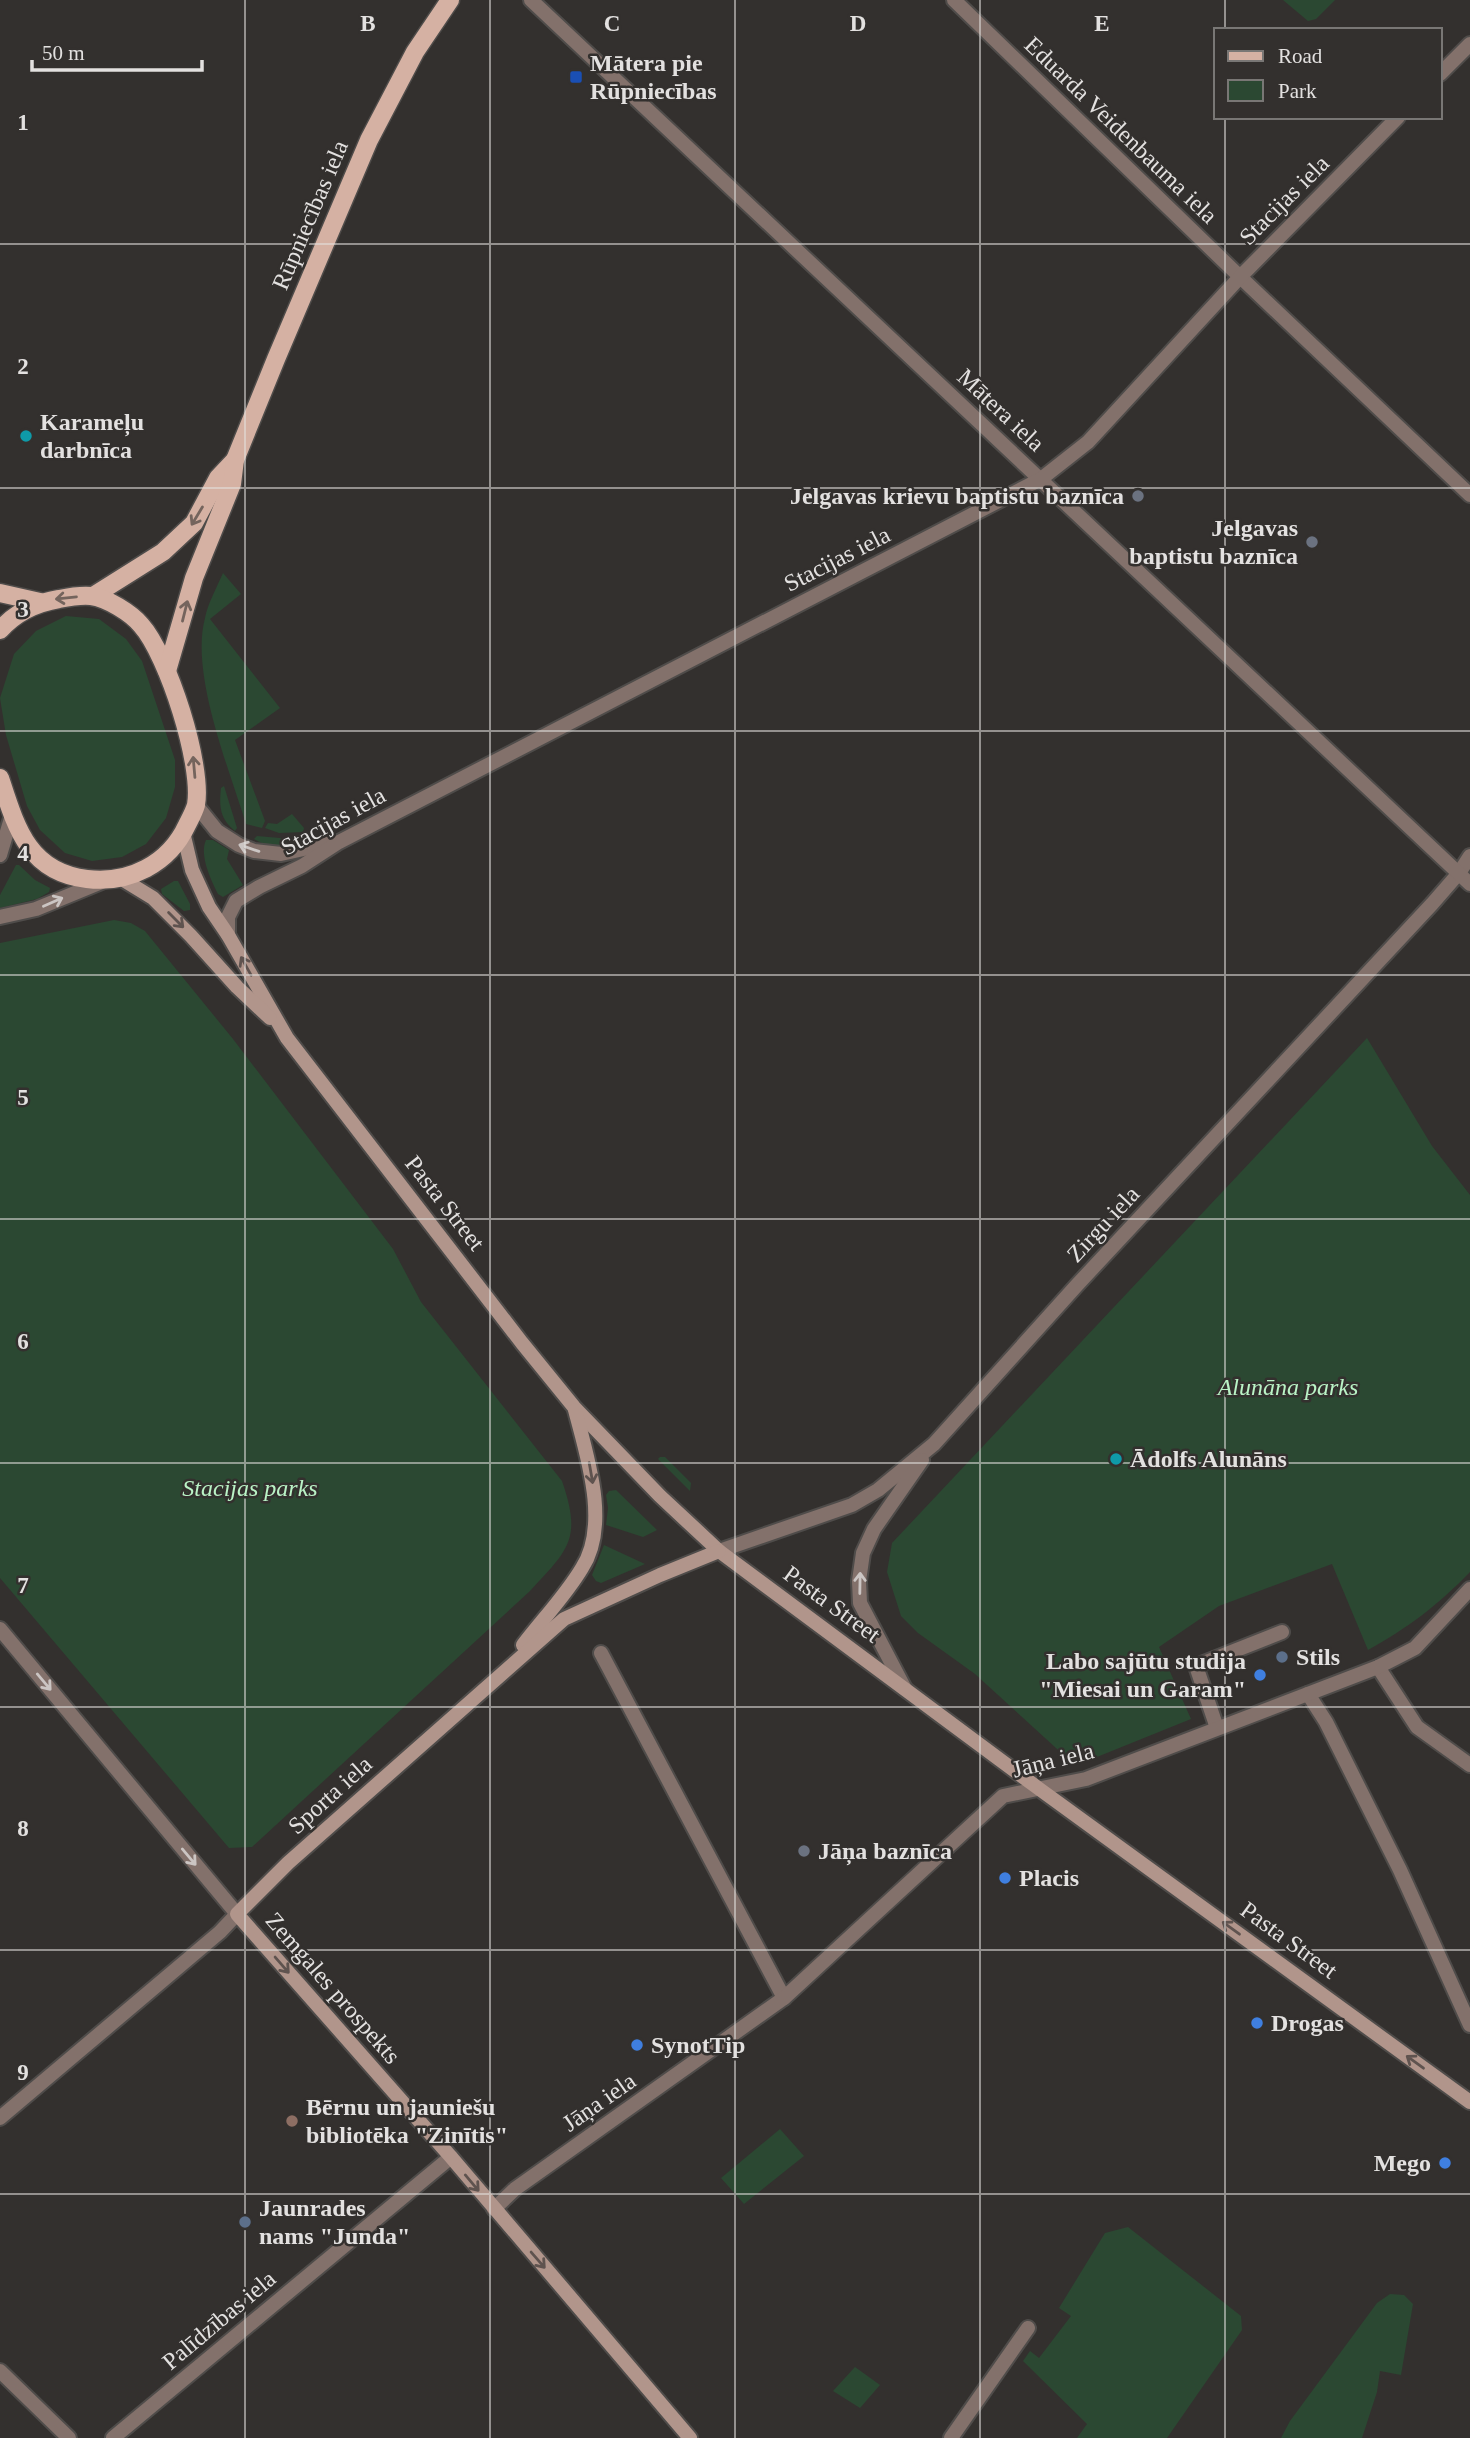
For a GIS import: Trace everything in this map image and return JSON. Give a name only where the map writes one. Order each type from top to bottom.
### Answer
[{"type":"main road","name":"Rūpniecības iela","points":[[167,671],[194,578],[232,484],[235,460],[369,140],[415,52],[450,0]]},
{"type":"main road","name":"Rūpniecības iela","points":[[0,631],[12,617],[40,602],[93,596],[163,552],[194,523],[218,478],[235,460]]},
{"type":"main road","points":[[0,593],[40,602]]},
{"type":"main road","points":[[0,778],[22,838],[38,858],[55,870],[83,878],[113,880],[145,869],[168,854],[183,832],[195,806],[193,754],[167,671],[155,642],[140,622],[93,596]]},
{"type":"main road","name":"Pasta Street","points":[[183,832],[192,870],[209,907],[228,935],[279,1026],[513,1333],[574,1407],[651,1487],[719,1551],[1038,1788],[1470,2102]]},
{"type":"main road","name":"Pasta Street","points":[[113,880],[153,898],[237,987],[279,1026]]},
{"type":"main road","points":[[500,1674],[583,1567],[590,1549],[596,1503],[589,1461],[574,1407]]},
{"type":"main road","name":"Sporta iela","points":[[237,1914],[270,1879],[564,1619],[719,1551]]},
{"type":"main road","name":"Zemgales prospekts","points":[[237,1914],[451,2157],[690,2438]]},
{"type":"street","name":"Mātera iela","points":[[531,0],[1470,884]]},
{"type":"street","name":"Eduarda Veidenbauma iela","points":[[954,0],[1470,495]]},
{"type":"street","points":[[1442,72],[1470,44]]},
{"type":"street","name":"Stacijas iela","points":[[228,935],[228,917],[236,901],[302,866],[339,842],[1041,479],[1088,442],[1240,277],[1396,119]]},
{"type":"street","points":[[195,806],[217,831],[254,851],[281,854],[339,842]]},
{"type":"street","points":[[0,855],[12,815]]},
{"type":"street","name":"Zirgu iela","points":[[719,1551],[852,1505],[878,1490],[933,1444],[1459,873],[1470,856]]},
{"type":"street","points":[[0,918],[36,909],[113,880]]},
{"type":"street","points":[[905,1689],[860,1603],[859,1581],[863,1553],[874,1530],[933,1444]]},
{"type":"street","name":"Jāņa iela","points":[[494,2208],[515,2189],[784,1998],[1003,1796],[1086,1779],[1378,1667],[1415,1648],[1470,1589]]},
{"type":"street","name":"Zemgales prospekts","points":[[0,1629],[237,1914]]},
{"type":"street","points":[[1217,1728],[1196,1666],[1282,1632]]},
{"type":"street","points":[[601,1653],[784,1998]]},
{"type":"street","points":[[1378,1667],[1417,1727],[1470,1765]]},
{"type":"street","points":[[1308,1694],[1326,1722],[1400,1870],[1470,2025]]},
{"type":"street","name":"Sporta iela","points":[[0,2118],[220,1932],[237,1914]]},
{"type":"street","name":"Palīdzības iela","points":[[113,2438],[451,2157]]},
{"type":"street","points":[[951,2438],[1028,2328]]},
{"type":"street","points":[[0,2371],[69,2438]]},
{"type":"green space","points":[[1283,0],[1335,0],[1316,19],[1308,21]]},
{"type":"green space","points":[[223,573],[241,594],[210,619],[280,708],[235,740],[265,821],[262,828],[246,824],[207,693],[202,641],[205,618]]},
{"type":"green space","points":[[66,616],[99,619],[126,639],[142,661],[175,760],[175,787],[166,818],[146,844],[122,857],[92,861],[65,853],[40,830],[27,806],[6,735],[0,698],[14,654],[36,631]]},
{"type":"green space","points":[[224,786],[237,828],[235,831],[226,822],[222,812],[221,788]]},
{"type":"green space","points":[[292,814],[304,828],[303,832],[279,833],[265,828],[268,823],[277,824]]},
{"type":"green space","points":[[257,836],[303,840],[278,847],[254,839]]},
{"type":"green space","points":[[206,840],[213,840],[229,850],[227,859],[243,885],[223,897],[218,894],[207,867],[204,853]]},
{"type":"green space","points":[[16,865],[50,888],[49,892],[37,899],[0,908],[0,895]]},
{"type":"green space","points":[[178,881],[190,904],[190,910],[184,911],[162,894],[161,889]]},
{"type":"green space","name":"Stacijas parks","points":[[114,920],[131,923],[145,931],[233,1039],[393,1249],[421,1302],[562,1481],[571,1517],[571,1530],[563,1553],[530,1591],[252,1847],[229,1848],[0,1578],[0,943]]},
{"type":"green space","name":"Alunāna parks","points":[[1367,1038],[1432,1146],[1470,1195],[1470,1572],[1422,1615],[1368,1650],[1332,1564],[1219,1606],[1159,1647],[1191,1719],[1092,1759],[1068,1759],[975,1674],[918,1633],[901,1616],[887,1572],[892,1543]]},
{"type":"green space","points":[[665,1457],[691,1483],[690,1491],[658,1459]]},
{"type":"green space","points":[[616,1490],[657,1530],[643,1537],[606,1525],[606,1495],[609,1491]]},
{"type":"green space","points":[[604,1545],[645,1564],[601,1583],[596,1581],[592,1575]]},
{"type":"green space","points":[[780,2129],[804,2156],[744,2204],[721,2178]]},
{"type":"green space","points":[[1128,2227],[1241,2316],[1242,2330],[1167,2438],[1077,2438],[1087,2424],[1023,2361],[1030,2351],[1039,2358],[1071,2316],[1059,2308],[1105,2233]]},
{"type":"green space","points":[[1390,2294],[1404,2295],[1413,2304],[1401,2375],[1380,2371],[1377,2392],[1362,2438],[1281,2438],[1290,2421],[1377,2303]]},
{"type":"green space","points":[[855,2367],[880,2385],[860,2408],[833,2391]]},
{"type":"place","name":"Mātera pie Rūpniecības","points":[[576,77]]},
{"type":"place","name":"Karameļu darbnīca","points":[[26,436]]},
{"type":"place","name":"Jelgavas krievu baptistu baznīca","points":[[1138,496]]},
{"type":"place","name":"Jelgavas baptistu baznīca","points":[[1312,542]]},
{"type":"place","name":"Ādolfs Alunāns","points":[[1116,1459]]},
{"type":"place","name":"Stils","points":[[1282,1657]]},
{"type":"place","name":"Labo sajūtu studija \"Miesai un Garam\"","points":[[1260,1675]]},
{"type":"place","name":"Jāņa baznīca","points":[[804,1851]]},
{"type":"place","name":"Placis","points":[[1005,1878]]},
{"type":"place","name":"Drogas","points":[[1257,2023]]},
{"type":"place","name":"SynotTip","points":[[637,2045]]},
{"type":"place","name":"Bērnu un jauniešu bibliotēka \"Zinītis\"","points":[[292,2121]]},
{"type":"place","name":"Mego","points":[[1445,2163]]},
{"type":"place","name":"Jaunrades nams \"Junda\"","points":[[245,2222]]}]
